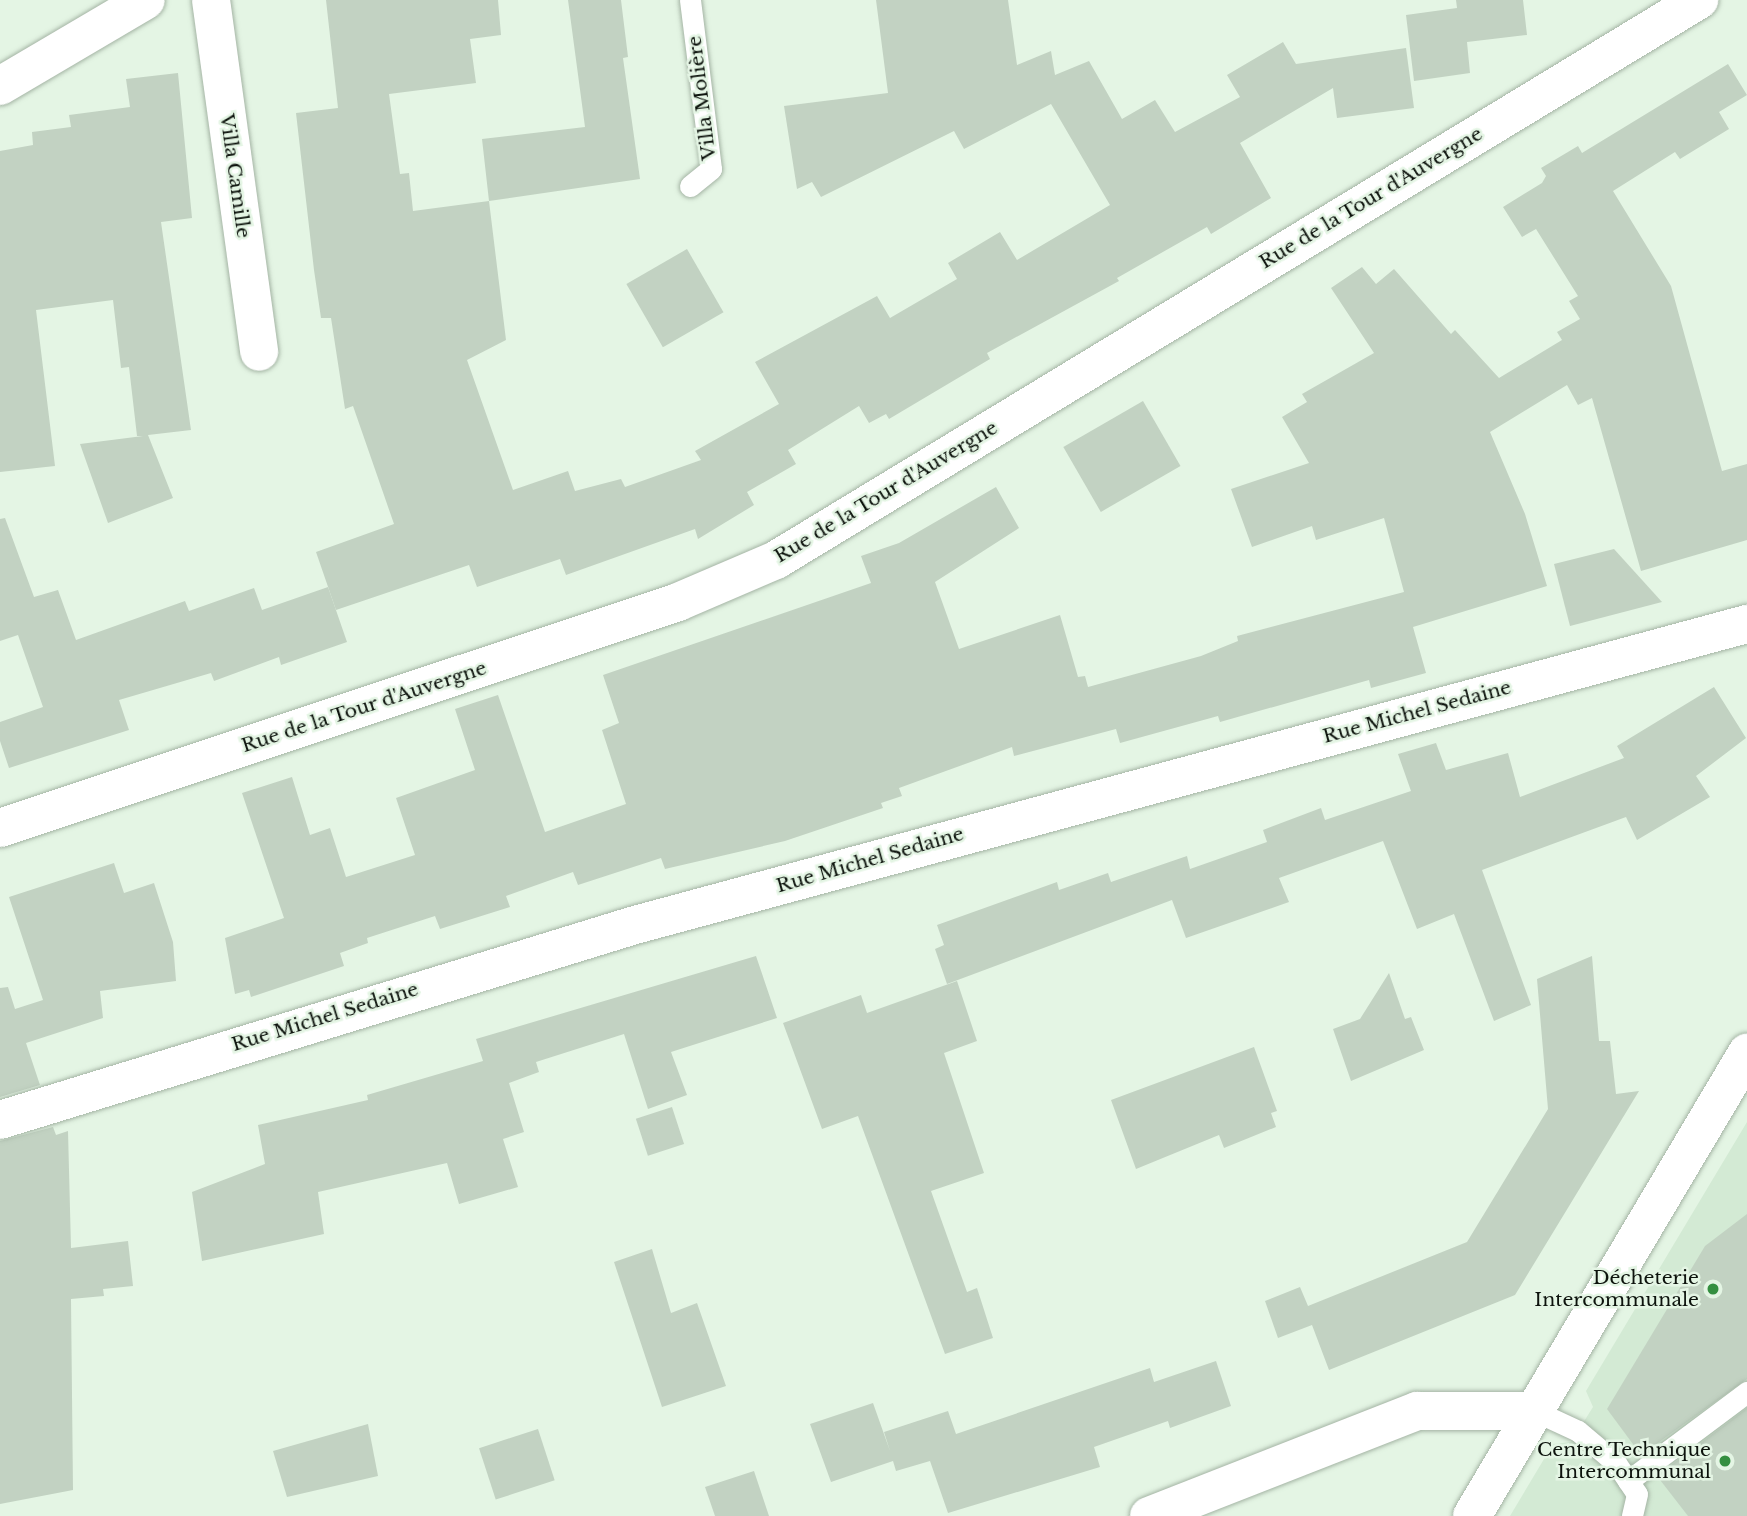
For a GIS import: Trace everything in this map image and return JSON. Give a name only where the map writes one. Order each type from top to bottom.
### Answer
[{"type":"street","points":[[0,86],[146,0]]},
{"type":"street","name":"Villa Camille","points":[[211,0],[259,352]]},
{"type":"street","name":"Rue de la Tour d'Auvergne","points":[[0,828],[678,602],[776,560],[1699,0]]},
{"type":"street","name":"Rue Michel Sedaine","points":[[0,1120],[355,1007],[635,925],[1747,624]]},
{"type":"street","points":[[1472,1516],[1747,1052]]},
{"type":"street","points":[[1151,1516],[1417,1411],[1535,1411]]},
{"type":"lane","name":"Villa Molière","points":[[690,0],[711,169],[690,187]]},
{"type":"lane","points":[[1628,1481],[1747,1392]]},
{"type":"lane","points":[[1535,1411],[1578,1431],[1616,1463],[1637,1494],[1632,1516]]},
{"type":"shaded area","points":[[1747,1122],[1747,1516],[1510,1516],[1553,1444],[1571,1442],[1593,1407],[1586,1391]]},
{"type":"building","points":[[326,0],[498,0],[501,35],[470,39],[476,83],[389,94],[400,174],[409,173],[413,211],[489,201],[506,340],[467,360],[513,490],[568,471],[575,491],[621,479],[625,487],[701,460],[695,451],[779,404],[755,362],[877,296],[890,318],[957,279],[948,263],[1000,232],[1017,260],[1110,205],[1051,104],[964,149],[954,131],[821,197],[812,182],[797,189],[784,106],[888,93],[876,0],[1008,0],[1017,65],[1051,51],[1055,75],[1089,61],[1122,119],[1155,100],[1175,132],[1240,97],[1227,75],[1283,42],[1296,64],[1406,48],[1414,108],[1337,118],[1333,88],[1240,143],[1271,198],[1211,234],[1207,227],[1117,278],[1119,281],[987,353],[990,359],[889,419],[886,414],[869,423],[859,406],[788,450],[796,464],[747,492],[754,505],[698,539],[695,529],[566,575],[560,559],[477,587],[469,565],[336,610],[316,552],[394,524],[353,406],[345,409],[331,318],[321,318],[314,270],[296,113],[338,108]]},
{"type":"building","points":[[568,0],[621,0],[628,57],[623,58],[640,179],[489,201],[482,139],[585,127]]},
{"type":"building","points":[[1456,0],[1523,0],[1527,35],[1467,42],[1470,73],[1414,81],[1406,15],[1457,8]]},
{"type":"building","points":[[1728,64],[1747,95],[1719,112],[1729,129],[1680,159],[1675,152],[1613,191],[1671,286],[1722,471],[1747,464],[1747,540],[1641,571],[1592,398],[1578,405],[1567,385],[1490,432],[1525,514],[1547,586],[1413,627],[1426,673],[1371,688],[1369,680],[1220,722],[1218,716],[1120,743],[1116,729],[1014,756],[1012,747],[899,788],[902,796],[881,803],[883,808],[785,841],[665,869],[661,858],[578,885],[573,872],[506,896],[510,907],[440,929],[435,916],[367,938],[368,943],[340,953],[344,966],[251,997],[249,990],[235,994],[225,938],[284,918],[242,793],[292,777],[310,835],[330,828],[346,877],[415,855],[396,798],[475,770],[455,709],[498,695],[545,832],[626,804],[602,730],[619,723],[603,675],[871,583],[861,556],[899,543],[996,487],[1019,528],[935,582],[959,649],[1060,615],[1078,677],[1085,676],[1088,687],[1201,656],[1238,641],[1237,636],[1404,592],[1384,518],[1316,540],[1312,526],[1252,547],[1231,489],[1309,463],[1282,417],[1307,402],[1302,394],[1374,353],[1331,288],[1362,267],[1376,284],[1394,269],[1451,334],[1455,330],[1499,378],[1562,340],[1557,332],[1580,319],[1569,301],[1578,296],[1536,229],[1522,237],[1503,207],[1542,183],[1546,176],[1541,168],[1578,146],[1582,153]]},
{"type":"building","points":[[178,73],[192,218],[161,222],[191,430],[148,435],[173,498],[108,523],[80,444],[143,436],[137,436],[129,367],[121,368],[113,300],[36,310],[55,466],[0,472],[0,151],[33,145],[32,132],[71,127],[69,115],[130,107],[126,79]]},
{"type":"building","points":[[687,249],[724,312],[663,347],[626,284]]},
{"type":"building","points":[[1143,401],[1180,466],[1101,512],[1063,447]]},
{"type":"building","points":[[5,518],[34,597],[58,590],[76,640],[185,601],[189,611],[254,588],[262,610],[328,587],[347,642],[281,665],[279,657],[214,681],[211,673],[119,700],[129,730],[9,768],[0,741],[0,722],[43,707],[18,635],[0,641],[0,519]]},
{"type":"building","points":[[1614,549],[1662,602],[1570,626],[1554,564]]},
{"type":"building","points":[[1714,687],[1746,738],[1696,776],[1710,797],[1637,840],[1626,817],[1482,870],[1531,1005],[1494,1021],[1454,914],[1417,929],[1383,841],[1279,878],[1289,902],[1186,938],[1172,900],[947,984],[935,949],[944,945],[937,925],[1057,882],[1059,890],[1108,873],[1111,882],[1187,856],[1190,869],[1267,842],[1263,830],[1321,808],[1325,820],[1411,791],[1398,754],[1436,743],[1446,770],[1508,753],[1520,797],[1624,758],[1617,746]]},
{"type":"building","points":[[114,863],[124,893],[154,883],[173,942],[176,981],[100,991],[103,1018],[26,1043],[40,1085],[0,1097],[0,988],[8,987],[15,1009],[43,1000],[9,897]]},
{"type":"building","points":[[756,956],[777,1018],[671,1052],[687,1095],[648,1109],[624,1034],[536,1062],[539,1072],[509,1083],[524,1132],[503,1139],[518,1187],[459,1204],[447,1163],[318,1192],[324,1234],[202,1261],[192,1192],[265,1164],[258,1125],[368,1100],[367,1095],[483,1061],[476,1039]]},
{"type":"building","points":[[1592,956],[1599,1041],[1610,1041],[1616,1094],[1639,1091],[1515,1295],[1329,1370],[1312,1325],[1278,1338],[1265,1301],[1300,1287],[1308,1306],[1467,1242],[1548,1109],[1537,979]]},
{"type":"building","points":[[1389,973],[1405,1019],[1411,1017],[1424,1050],[1351,1081],[1333,1029],[1360,1019]]},
{"type":"building","points":[[957,981],[977,1041],[944,1053],[984,1173],[931,1191],[967,1292],[977,1288],[993,1338],[945,1354],[858,1116],[822,1129],[783,1023],[861,995],[867,1013]]},
{"type":"building","points":[[1254,1047],[1277,1111],[1271,1113],[1276,1127],[1224,1148],[1219,1135],[1136,1169],[1111,1100]]},
{"type":"building","points":[[672,1107],[684,1144],[648,1156],[636,1119]]},
{"type":"building","points":[[53,1127],[56,1135],[68,1131],[71,1248],[128,1241],[133,1286],[103,1289],[104,1296],[71,1299],[73,1490],[0,1504],[0,1141]]},
{"type":"building","points":[[1747,1214],[1747,1379],[1641,1455],[1607,1409],[1705,1246]]},
{"type":"building","points":[[652,1249],[671,1313],[697,1303],[726,1386],[662,1407],[614,1262]]},
{"type":"building","points":[[1216,1361],[1231,1406],[1170,1428],[1168,1421],[1094,1447],[1100,1467],[948,1513],[930,1461],[896,1471],[893,1461],[831,1482],[810,1424],[873,1403],[890,1451],[884,1432],[948,1411],[956,1434],[1150,1368],[1154,1382]]},
{"type":"building","name":"Centre Technique Intercommunal","points":[[1747,1408],[1747,1516],[1688,1516],[1657,1476]]},
{"type":"building","points":[[368,1424],[378,1476],[287,1497],[273,1451]]},
{"type":"building","points":[[538,1429],[555,1480],[496,1500],[479,1448]]},
{"type":"building","points":[[754,1471],[769,1516],[715,1516],[705,1487]]},
{"type":"place","name":"Décheterie Intercommunale","points":[[1713,1289]]},
{"type":"place","name":"Centre Technique Intercommunal","points":[[1725,1461]]}]
